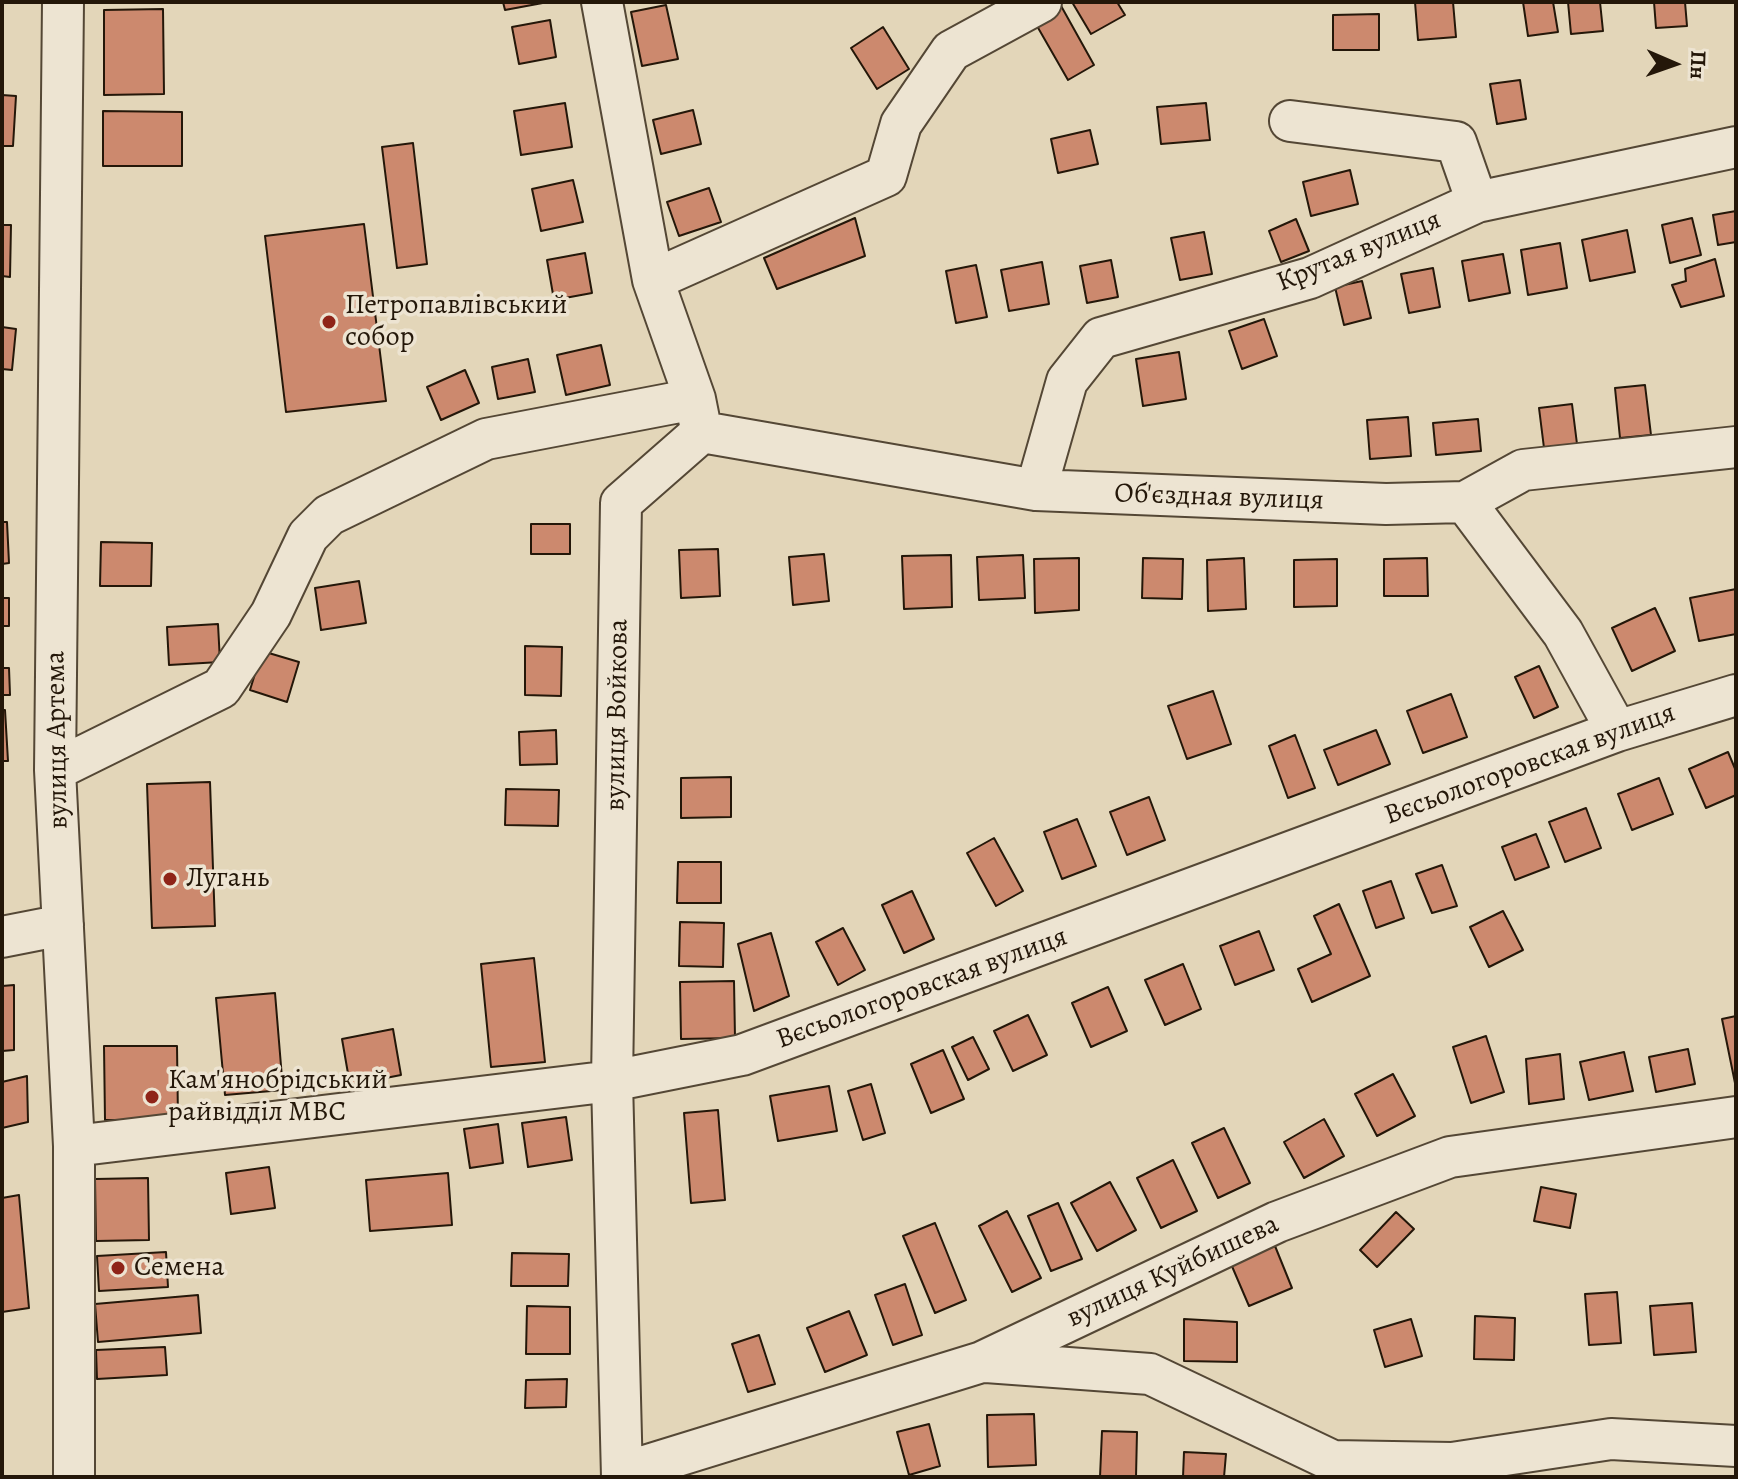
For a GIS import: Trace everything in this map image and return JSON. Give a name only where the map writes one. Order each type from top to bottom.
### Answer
[{"type":"street","name":"вулиця Артема","points":[[63,2],[55,770],[74,1146],[74,1477]]},
{"type":"street","points":[[55,770],[221,688],[271,614],[308,536],[329,515],[486,439],[698,415],[653,280],[602,2]]},
{"type":"street","points":[[653,280],[886,176],[901,124],[951,51],[1041,2]]},
{"type":"street","points":[[1290,121],[1456,142],[1477,202]]},
{"type":"street","name":"Крутая вулиця","points":[[1036,490],[1067,381],[1101,338],[1310,278],[1477,202],[1736,147]]},
{"type":"street","name":"Об'єздная вулиця","points":[[698,415],[1036,490],[1386,504],[1465,502]]},
{"type":"street","name":"вулиця Войкова","points":[[622,1475],[612,1081],[621,503],[698,415]]},
{"type":"street","points":[[1617,731],[1563,633],[1465,502],[1523,470],[1736,447]]},
{"type":"street","name":"Вєсьологоровская вулиця","points":[[74,1146],[612,1081],[742,1055],[1617,731],[1736,695]]},
{"type":"street","points":[[2,937],[63,925]]},
{"type":"street","name":"вулиця Куйбишева","points":[[622,1475],[982,1362],[1277,1222],[1450,1157],[1736,1117]]},
{"type":"street","points":[[982,1362],[1150,1374],[1333,1461],[1452,1463],[1611,1439],[1736,1446]]},
{"type":"building","points":[[503,2],[548,2],[505,10]]},
{"type":"building","points":[[1072,2],[1117,2],[1125,15],[1091,34]]},
{"type":"building","points":[[1415,2],[1453,2],[1456,37],[1418,40]]},
{"type":"building","points":[[1523,2],[1553,2],[1558,32],[1528,36]]},
{"type":"building","points":[[1568,2],[1600,2],[1603,31],[1571,34]]},
{"type":"building","points":[[1654,2],[1685,2],[1687,26],[1656,28]]},
{"type":"building","points":[[1060,4],[1094,65],[1068,80],[1033,19]]},
{"type":"building","points":[[666,5],[678,59],[642,66],[631,12]]},
{"type":"building","points":[[163,9],[164,94],[104,95],[104,10]]},
{"type":"building","points":[[1379,14],[1379,50],[1333,50],[1333,15]]},
{"type":"building","points":[[550,20],[556,57],[519,64],[512,27]]},
{"type":"building","points":[[883,27],[909,69],[877,89],[851,48]]},
{"type":"building","points":[[1520,80],[1526,119],[1497,124],[1490,84]]},
{"type":"building","points":[[2,95],[16,96],[13,146],[2,146]]},
{"type":"building","points":[[565,103],[572,147],[521,155],[514,111]]},
{"type":"building","points":[[1206,103],[1210,140],[1161,144],[1157,107]]},
{"type":"building","points":[[693,110],[701,144],[661,154],[653,120]]},
{"type":"building","points":[[103,111],[182,112],[182,166],[103,166]]},
{"type":"building","points":[[1090,130],[1098,164],[1058,173],[1051,139]]},
{"type":"building","points":[[413,143],[427,264],[397,268],[382,147]]},
{"type":"building","points":[[1350,170],[1358,204],[1311,216],[1303,182]]},
{"type":"building","points":[[573,180],[583,222],[541,231],[532,189]]},
{"type":"building","points":[[709,188],[721,222],[679,236],[667,202]]},
{"type":"building","points":[[1736,211],[1736,242],[1718,245],[1713,215]]},
{"type":"building","points":[[855,218],[865,256],[777,289],[764,258]]},
{"type":"building","points":[[1692,218],[1701,255],[1670,263],[1662,225]]},
{"type":"building","points":[[1296,219],[1309,251],[1281,262],[1269,231]]},
{"type":"building","points":[[364,224],[386,401],[286,412],[265,236]]},
{"type":"building","points":[[2,225],[11,225],[10,277],[2,276]]},
{"type":"building","points":[[1627,230],[1635,272],[1590,281],[1582,240]]},
{"type":"building","points":[[1204,232],[1212,274],[1180,280],[1171,238]]},
{"type":"building","points":[[1560,243],[1567,288],[1528,295],[1521,250]]},
{"type":"building","points":[[585,253],[592,293],[554,300],[547,260]]},
{"type":"building","points":[[1503,254],[1510,293],[1469,301],[1462,261]]},
{"type":"building","points":[[1715,259],[1724,296],[1681,307],[1672,285],[1686,281],[1685,269]]},
{"type":"building","points":[[1111,260],[1118,297],[1087,303],[1080,266]]},
{"type":"building","points":[[1042,262],[1049,304],[1009,311],[1001,270]]},
{"type":"building","points":[[976,265],[987,317],[956,323],[946,271]]},
{"type":"building","points":[[1433,268],[1440,307],[1409,313],[1401,274]]},
{"type":"building","points":[[1362,281],[1371,318],[1344,325],[1335,287]]},
{"type":"building","points":[[1264,319],[1277,356],[1242,369],[1229,331]]},
{"type":"building","points":[[2,327],[16,329],[12,370],[2,369]]},
{"type":"building","points":[[601,345],[610,385],[566,395],[557,355]]},
{"type":"building","points":[[1179,352],[1186,399],[1143,406],[1136,359]]},
{"type":"building","points":[[528,359],[535,392],[498,399],[492,367]]},
{"type":"building","points":[[465,370],[479,403],[441,420],[427,387]]},
{"type":"building","points":[[1645,385],[1651,435],[1620,438],[1615,388]]},
{"type":"building","points":[[1572,404],[1577,444],[1544,448],[1539,408]]},
{"type":"building","points":[[1408,417],[1411,456],[1370,459],[1367,420]]},
{"type":"building","points":[[1478,419],[1481,451],[1436,455],[1433,423]]},
{"type":"building","points":[[2,522],[7,522],[9,563],[2,564]]},
{"type":"building","points":[[531,524],[570,524],[570,554],[531,554]]},
{"type":"building","points":[[101,542],[152,543],[151,586],[100,586]]},
{"type":"building","points":[[718,549],[720,596],[681,598],[679,550]]},
{"type":"building","points":[[824,554],[829,601],[793,605],[789,557]]},
{"type":"building","points":[[951,555],[952,607],[904,609],[902,556]]},
{"type":"building","points":[[1023,555],[1025,598],[979,600],[977,557]]},
{"type":"building","points":[[1079,558],[1079,610],[1035,613],[1034,559]]},
{"type":"building","points":[[1143,558],[1183,559],[1182,599],[1142,598]]},
{"type":"building","points":[[1244,558],[1246,609],[1208,611],[1207,560]]},
{"type":"building","points":[[1427,558],[1428,596],[1384,596],[1384,559]]},
{"type":"building","points":[[1337,559],[1337,606],[1294,607],[1294,560]]},
{"type":"building","points":[[359,581],[366,623],[321,630],[315,588]]},
{"type":"building","points":[[1736,589],[1736,634],[1699,641],[1690,598]]},
{"type":"building","points":[[2,598],[9,598],[9,626],[2,626]]},
{"type":"building","points":[[1655,608],[1675,651],[1632,671],[1612,628]]},
{"type":"building","points":[[218,624],[220,662],[169,665],[167,627]]},
{"type":"building","points":[[525,646],[562,647],[561,696],[525,695]]},
{"type":"building","points":[[262,651],[299,662],[287,702],[250,690]]},
{"type":"building","points":[[1539,666],[1558,707],[1534,718],[1515,677]]},
{"type":"building","points":[[2,668],[9,668],[10,695],[2,695]]},
{"type":"building","points":[[1213,691],[1231,744],[1187,759],[1168,706]]},
{"type":"building","points":[[1451,694],[1467,737],[1423,753],[1407,711]]},
{"type":"building","points":[[2,710],[5,710],[8,761],[2,761]]},
{"type":"building","points":[[556,730],[557,764],[520,765],[519,732]]},
{"type":"building","points":[[1376,730],[1390,764],[1338,785],[1324,750]]},
{"type":"building","points":[[1295,735],[1315,788],[1288,798],[1269,746]]},
{"type":"building","points":[[1728,752],[1736,771],[1736,795],[1706,808],[1689,769]]},
{"type":"building","points":[[731,777],[731,817],[681,818],[681,778]]},
{"type":"building","points":[[1659,778],[1673,814],[1632,830],[1618,794]]},
{"type":"building","points":[[210,782],[215,926],[152,928],[147,784]]},
{"type":"building","points":[[506,789],[559,790],[558,826],[505,825]]},
{"type":"building","points":[[1149,797],[1165,840],[1127,855],[1110,812]]},
{"type":"building","points":[[1586,808],[1601,848],[1565,862],[1549,822]]},
{"type":"building","points":[[1077,819],[1096,866],[1062,879],[1044,832]]},
{"type":"building","points":[[1536,834],[1549,867],[1515,880],[1502,847]]},
{"type":"building","points":[[994,838],[1023,891],[996,906],[967,853]]},
{"type":"building","points":[[678,862],[721,862],[721,903],[677,903]]},
{"type":"building","points":[[1442,865],[1457,906],[1432,913],[1416,874]]},
{"type":"building","points":[[1391,881],[1404,918],[1376,928],[1363,891]]},
{"type":"building","points":[[912,891],[934,939],[904,953],[882,905]]},
{"type":"building","points":[[1339,904],[1370,976],[1312,1002],[1298,969],[1331,954],[1314,916]]},
{"type":"building","points":[[1503,911],[1523,950],[1489,967],[1470,927]]},
{"type":"building","points":[[680,922],[724,923],[723,967],[679,966]]},
{"type":"building","points":[[843,928],[865,970],[838,985],[816,942]]},
{"type":"building","points":[[1259,931],[1274,970],[1235,985],[1220,946]]},
{"type":"building","points":[[771,933],[789,996],[754,1011],[738,944]]},
{"type":"building","points":[[534,958],[545,1062],[491,1067],[481,964]]},
{"type":"building","points":[[1183,964],[1201,1009],[1165,1025],[1145,980]]},
{"type":"building","points":[[734,981],[735,1038],[681,1039],[680,982]]},
{"type":"building","points":[[14,985],[14,1050],[2,1051],[2,986]]},
{"type":"building","points":[[1108,987],[1127,1031],[1091,1047],[1072,1003]]},
{"type":"building","points":[[275,993],[283,1090],[225,1095],[216,998]]},
{"type":"building","points":[[1028,1015],[1047,1055],[1013,1071],[994,1031]]},
{"type":"building","points":[[1736,1016],[1736,1083],[1735,1083],[1722,1019]]},
{"type":"building","points":[[393,1029],[401,1075],[350,1085],[342,1039]]},
{"type":"building","points":[[1486,1036],[1504,1092],[1471,1103],[1453,1047]]},
{"type":"building","points":[[973,1037],[989,1069],[968,1080],[952,1047]]},
{"type":"building","points":[[104,1046],[177,1046],[178,1120],[105,1120]]},
{"type":"building","points":[[1688,1049],[1695,1084],[1656,1092],[1649,1057]]},
{"type":"building","points":[[943,1050],[964,1099],[931,1113],[911,1064]]},
{"type":"building","points":[[1624,1052],[1633,1091],[1589,1100],[1580,1062]]},
{"type":"building","points":[[1560,1054],[1564,1099],[1529,1104],[1526,1059]]},
{"type":"building","points":[[1393,1074],[1415,1116],[1377,1136],[1355,1094]]},
{"type":"building","points":[[27,1076],[28,1122],[2,1128],[2,1082]]},
{"type":"building","points":[[871,1084],[885,1133],[863,1140],[848,1091]]},
{"type":"building","points":[[829,1086],[837,1131],[778,1141],[770,1096]]},
{"type":"building","points":[[718,1110],[725,1200],[691,1203],[684,1113]]},
{"type":"building","points":[[566,1117],[572,1160],[528,1167],[522,1123]]},
{"type":"building","points":[[1324,1119],[1344,1156],[1304,1178],[1284,1142]]},
{"type":"building","points":[[498,1124],[503,1163],[470,1168],[464,1129]]},
{"type":"building","points":[[1224,1128],[1250,1183],[1218,1198],[1192,1143]]},
{"type":"building","points":[[1173,1160],[1197,1211],[1161,1228],[1137,1178]]},
{"type":"building","points":[[269,1167],[275,1208],[231,1214],[226,1173]]},
{"type":"building","points":[[448,1173],[452,1225],[370,1231],[366,1180]]},
{"type":"building","points":[[148,1178],[149,1240],[96,1241],[95,1179]]},
{"type":"building","points":[[1110,1182],[1136,1230],[1097,1251],[1071,1203]]},
{"type":"building","points":[[1541,1187],[1576,1194],[1570,1228],[1534,1221]]},
{"type":"building","points":[[19,1195],[29,1308],[2,1312],[2,1198]]},
{"type":"building","points":[[1058,1203],[1082,1259],[1051,1271],[1028,1216]]},
{"type":"building","points":[[1007,1211],[1041,1278],[1012,1292],[979,1226]]},
{"type":"building","points":[[1396,1212],[1414,1229],[1377,1267],[1360,1250]]},
{"type":"building","points":[[935,1223],[966,1300],[935,1313],[903,1236]]},
{"type":"building","points":[[1275,1246],[1292,1288],[1249,1306],[1231,1264]]},
{"type":"building","points":[[166,1252],[168,1287],[99,1291],[97,1256]]},
{"type":"building","points":[[512,1253],[569,1254],[568,1286],[511,1286]]},
{"type":"building","points":[[905,1284],[922,1335],[893,1345],[875,1295]]},
{"type":"building","points":[[1617,1292],[1621,1343],[1589,1345],[1585,1294]]},
{"type":"building","points":[[198,1295],[201,1333],[98,1342],[95,1304]]},
{"type":"building","points":[[1692,1303],[1696,1352],[1654,1355],[1650,1306]]},
{"type":"building","points":[[527,1306],[570,1307],[570,1354],[526,1354]]},
{"type":"building","points":[[849,1311],[867,1355],[825,1372],[807,1328]]},
{"type":"building","points":[[1475,1316],[1515,1318],[1514,1360],[1474,1359]]},
{"type":"building","points":[[1184,1319],[1237,1322],[1237,1362],[1184,1361]]},
{"type":"building","points":[[1411,1319],[1422,1356],[1385,1367],[1374,1330]]},
{"type":"building","points":[[759,1335],[775,1384],[748,1392],[732,1344]]},
{"type":"building","points":[[165,1347],[167,1375],[97,1379],[96,1350]]},
{"type":"building","points":[[567,1379],[566,1407],[525,1408],[526,1380]]},
{"type":"building","points":[[1034,1414],[1036,1465],[988,1467],[987,1415]]},
{"type":"building","points":[[929,1424],[940,1466],[909,1475],[897,1432]]},
{"type":"building","points":[[1102,1431],[1137,1432],[1136,1477],[1100,1477]]},
{"type":"building","points":[[1184,1452],[1226,1454],[1224,1477],[1183,1477]]},
{"type":"place","name":"Петропавлівський собор","points":[[329,322]]},
{"type":"place","name":"Лугань","points":[[170,879]]},
{"type":"place","name":"Кам'янобрідський райвідділ МВС","points":[[152,1097]]},
{"type":"place","name":"Семена","points":[[118,1268]]}]
